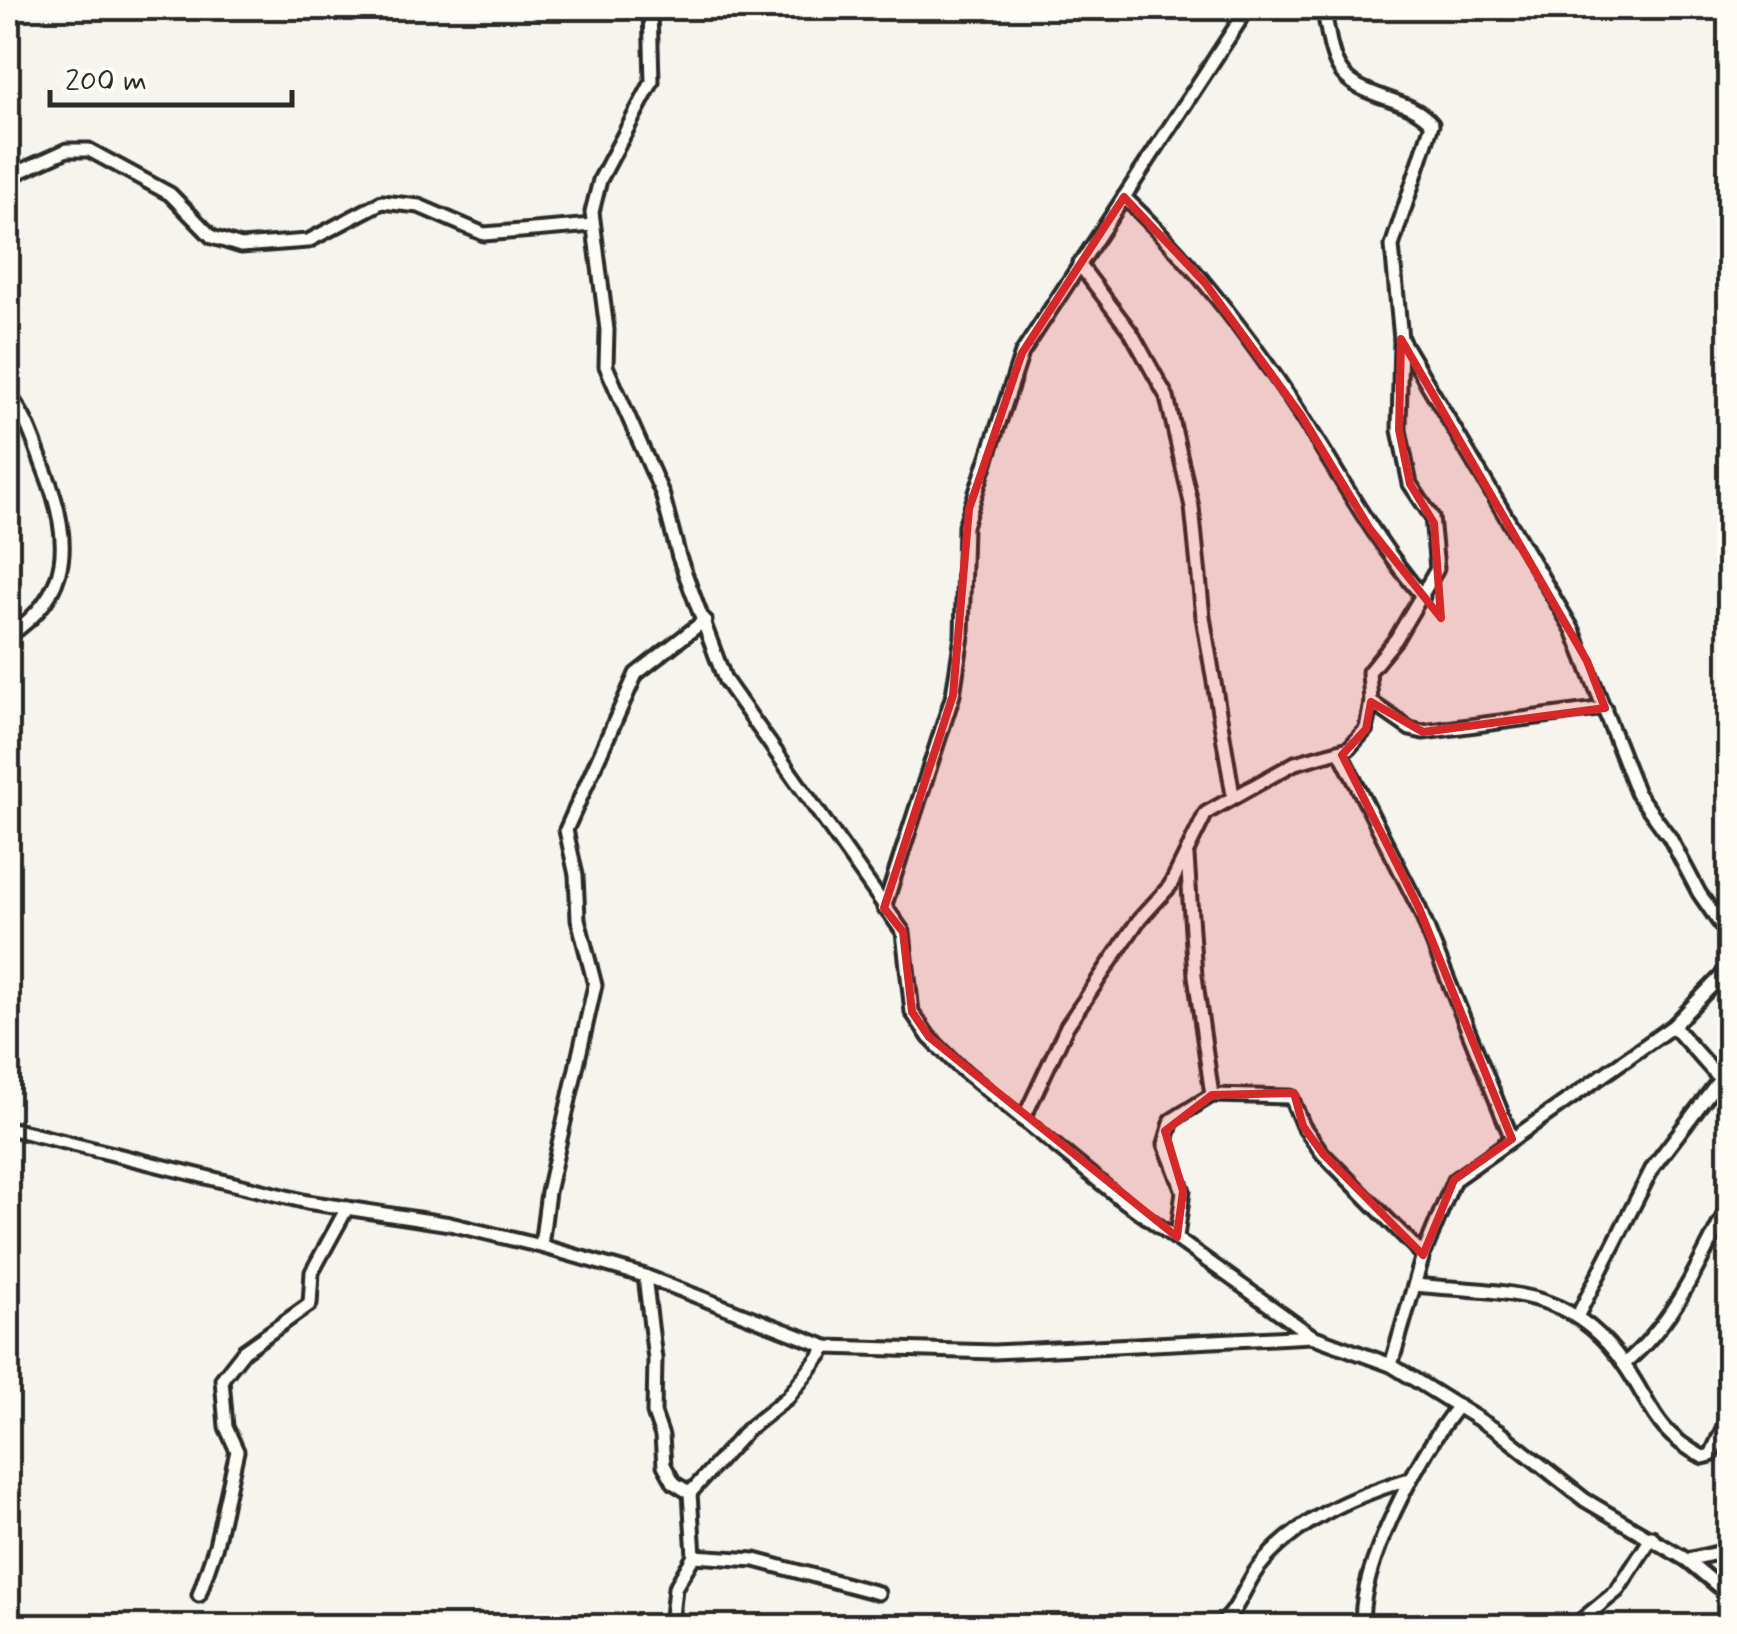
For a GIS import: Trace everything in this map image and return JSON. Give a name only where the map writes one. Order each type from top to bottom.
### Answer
[{"type":"street","points":[[650,8],[652,82],[600,180],[592,225],[607,330],[606,366],[662,493],[679,556],[726,680],[824,814],[903,932],[912,1012],[959,1066],[1023,1120],[1312,1336],[1391,1365],[1458,1406],[1585,1500],[1687,1560],[1730,1596]]},
{"type":"street","points":[[884,908],[904,858],[916,798],[954,695],[969,508],[1022,353],[1248,8]]},
{"type":"street","points":[[1023,1120],[1067,1026],[1138,921],[1170,886],[1206,814],[1295,763],[1340,752],[1366,730],[1372,666],[1396,639],[1438,568],[1434,523],[1406,474],[1399,430],[1400,339],[1393,234],[1410,202],[1432,124],[1409,106],[1346,78],[1335,60],[1323,8]]},
{"type":"street","points":[[8,177],[67,150],[89,150],[170,194],[212,237],[241,246],[308,241],[382,202],[419,206],[484,234],[592,225]]},
{"type":"street","points":[[1124,197],[1205,283],[1301,416],[1370,529],[1423,597]]},
{"type":"street","points":[[1079,264],[1132,334],[1167,396],[1192,507],[1202,617],[1233,796]]},
{"type":"street","points":[[1400,339],[1573,630],[1636,793],[1670,838],[1699,893],[1730,938]]},
{"type":"street","points":[[8,394],[35,440],[60,514],[64,540],[57,584],[47,604],[8,636]]},
{"type":"street","points":[[541,1246],[556,1153],[596,985],[579,923],[576,875],[566,830],[636,674],[705,620]]},
{"type":"street","points":[[1371,702],[1410,729],[1423,732],[1605,708]]},
{"type":"street","points":[[1340,752],[1419,908],[1512,1139]]},
{"type":"street","points":[[1186,853],[1198,1006],[1212,1095]]},
{"type":"street","points":[[1391,1365],[1423,1255],[1454,1180],[1673,1026],[1730,966]]},
{"type":"street","points":[[1673,1026],[1730,1090]]},
{"type":"street","points":[[1578,1314],[1653,1167],[1720,1079]]},
{"type":"street","points":[[1178,1238],[1183,1192],[1165,1144],[1166,1131],[1178,1114],[1212,1095],[1292,1097],[1303,1126],[1323,1154],[1423,1255]]},
{"type":"street","points":[[8,1128],[307,1202],[450,1224],[541,1246],[644,1276],[827,1347],[994,1352],[1312,1336]]},
{"type":"street","points":[[1624,1364],[1654,1340],[1669,1320],[1730,1203]]},
{"type":"street","points":[[198,1596],[216,1545],[237,1450],[226,1426],[222,1379],[244,1351],[310,1304],[312,1272],[347,1208]]},
{"type":"street","points":[[644,1276],[654,1359],[654,1413],[662,1436],[664,1466],[674,1483],[690,1493]]},
{"type":"street","points":[[1414,1285],[1537,1298],[1578,1314],[1624,1364],[1655,1422],[1702,1458],[1711,1455],[1730,1412]]},
{"type":"street","points":[[672,1626],[675,1588],[694,1556],[690,1493],[747,1430],[788,1397],[827,1347]]},
{"type":"street","points":[[1363,1626],[1362,1599],[1406,1480],[1458,1406]]},
{"type":"street","points":[[1218,1626],[1257,1570],[1290,1534],[1347,1503],[1406,1480]]},
{"type":"street","points":[[1574,1626],[1616,1590],[1652,1537]]},
{"type":"street","points":[[1687,1560],[1730,1550]]},
{"type":"street","points":[[694,1556],[755,1560],[878,1593]]},
{"type":"highlighted area","points":[[1124,197],[1205,283],[1301,415],[1370,529],[1441,618],[1434,523],[1410,484],[1399,430],[1401,339],[1587,661],[1605,708],[1423,732],[1371,702],[1366,729],[1342,755],[1419,908],[1512,1139],[1454,1180],[1423,1255],[1323,1154],[1303,1126],[1294,1093],[1212,1095],[1165,1131],[1183,1191],[1177,1237],[929,1037],[912,1012],[903,932],[884,908],[953,695],[969,509],[1022,353]]}]
